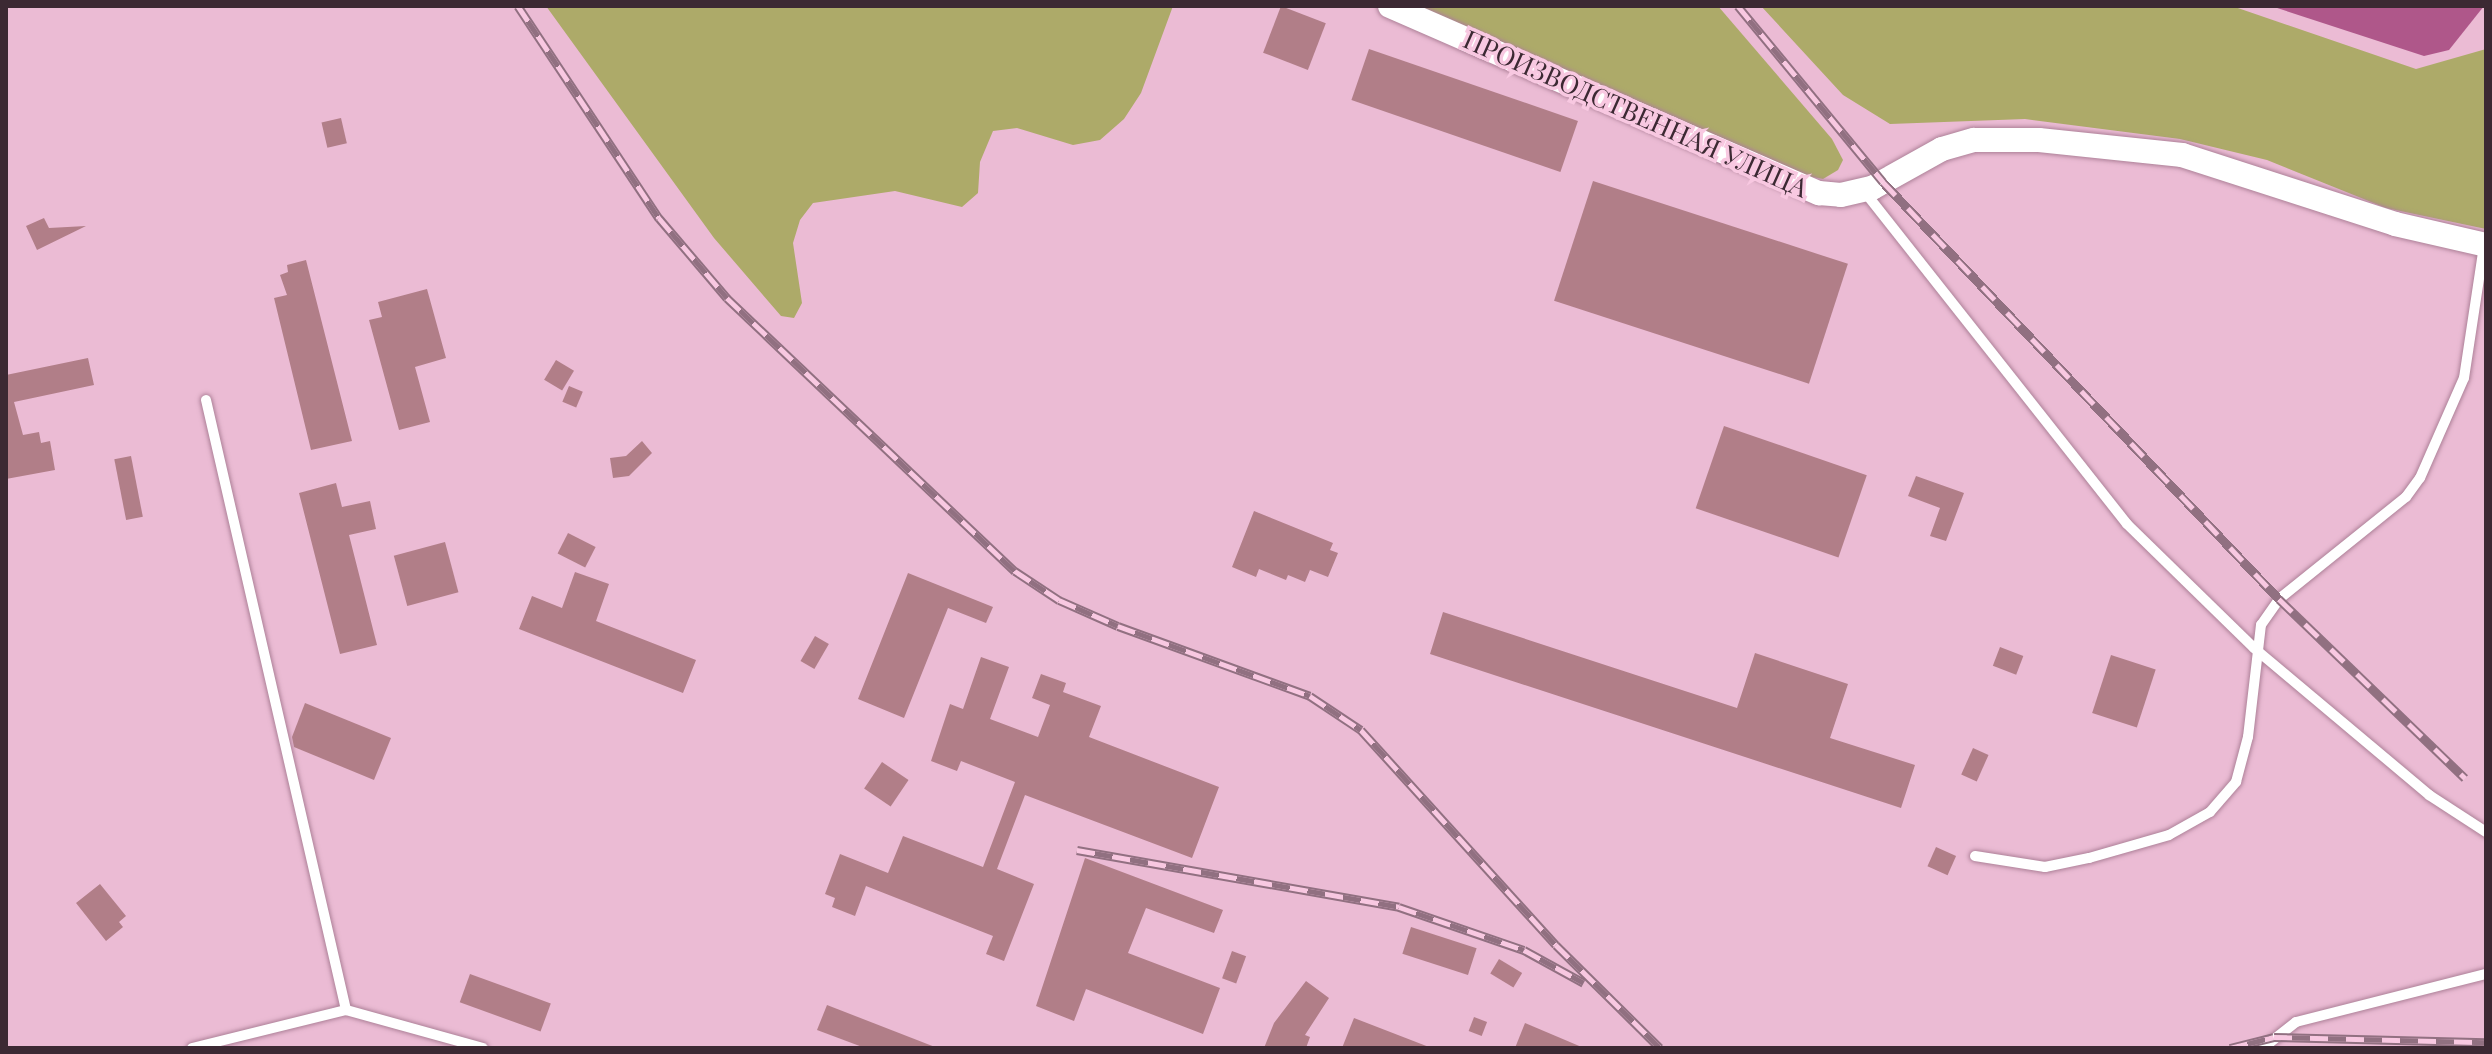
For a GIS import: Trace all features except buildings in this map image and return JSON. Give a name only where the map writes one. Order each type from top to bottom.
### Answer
[{"type":"street","name":"ПРОИЗВОДСТВЕННАЯ УЛИЦА","points":[[1390,6],[1819,193],[1863,190],[1942,149],[1974,140],[2039,140],[2182,155],[2395,224],[2485,245]]},
{"type":"lane","points":[[1863,190],[2127,524],[2254,648],[2429,795],[2486,832]]},
{"type":"lane","points":[[1975,856],[2045,867],[2169,835],[2210,812],[2236,782],[2248,737],[2254,648],[2261,625],[2279,599],[2406,497],[2420,478],[2464,378],[2483,290],[2485,245]]},
{"type":"lane","points":[[206,400],[346,1010]]},
{"type":"lane","points":[[2263,1048],[2296,1022],[2486,974]]},
{"type":"lane","points":[[192,1048],[346,1010],[483,1048]]},
{"type":"shaded area","points":[[546,6],[1173,6],[1141,93],[1124,119],[1100,140],[1073,145],[1017,128],[993,131],[980,162],[978,193],[962,207],[895,191],[813,203],[800,220],[793,243],[802,303],[794,318],[781,316],[714,238]]},
{"type":"shaded area","points":[[1415,6],[1718,6],[1832,139],[1843,160],[1838,170],[1823,179],[1796,174]]},
{"type":"shaded area","points":[[1761,6],[2232,6],[2416,69],[2486,49],[2486,229],[2386,208],[2267,160],[2180,139],[2025,119],[1890,124],[1843,95]]},
{"type":"shaded area","points":[[2271,6],[2484,6],[2449,50],[2424,56]]},
{"type":"railway","points":[[518,6],[659,218],[727,298],[1015,571],[1059,600],[1118,626],[1310,696],[1361,730],[1556,945],[1660,1048]]},
{"type":"railway","points":[[1738,6],[1883,182],[2279,599],[2465,778]]},
{"type":"railway","points":[[1077,850],[1399,907],[1524,950],[1584,983]]},
{"type":"railway","points":[[2230,1048],[2274,1037],[2486,1042]]}]
